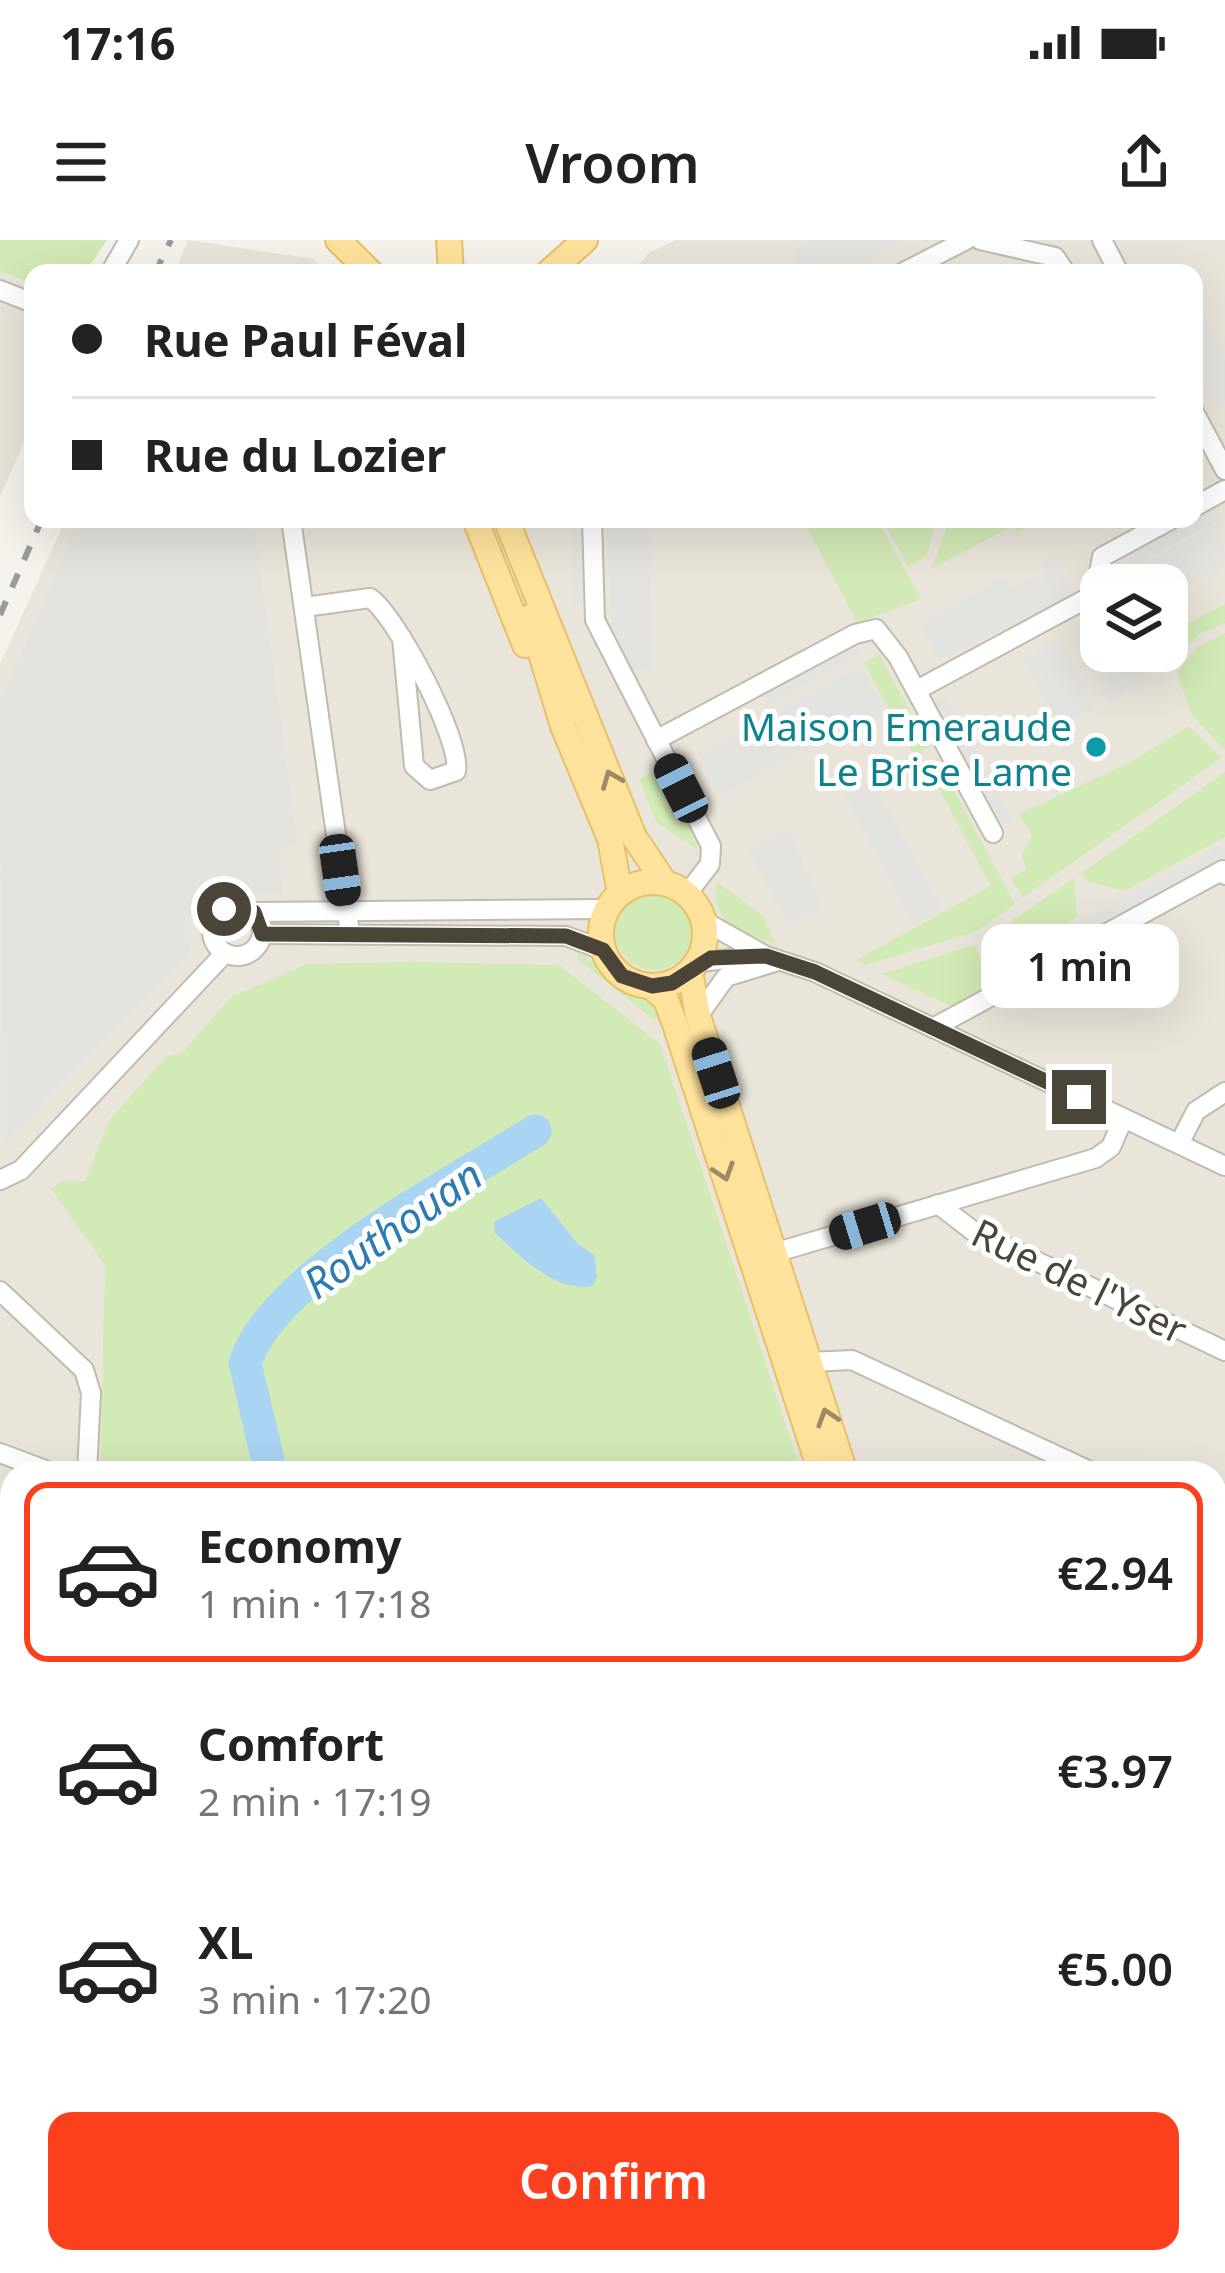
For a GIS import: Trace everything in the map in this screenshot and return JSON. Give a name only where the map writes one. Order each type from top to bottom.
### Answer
[{"type":"main road","points":[[338,240],[362,264]]},
{"type":"main road","points":[[558,264],[585,240]]},
{"type":"main road","points":[[479,528],[610,839],[613,901],[603,950],[622,976],[652,986],[666,1000],[817,1461]]},
{"type":"main road","points":[[498,528],[556,687],[563,726]]},
{"type":"main road","points":[[510,528],[634,837],[704,921],[694,967],[698,1016],[840,1461]]},
{"type":"main road","points":[[523,528],[555,635]]},
{"type":"main road","points":[[613,901],[646,882],[676,888]]},
{"type":"main road","points":[[652,986],[694,967]]},
{"type":"street","points":[[919,264],[966,240]]},
{"type":"street","points":[[980,240],[1054,257],[1059,264]]},
{"type":"street","points":[[1206,435],[1225,424]]},
{"type":"street","points":[[1203,429],[1225,470]]},
{"type":"street","points":[[293,528],[350,933]]},
{"type":"street","points":[[592,528],[595,620],[711,846],[710,864],[676,888]]},
{"type":"street","points":[[917,691],[1095,594],[1102,557],[1155,528]]},
{"type":"street","points":[[305,607],[370,598],[385,608],[402,638],[454,746],[458,760],[447,778],[430,780],[414,766],[402,638]]},
{"type":"street","points":[[656,740],[863,630],[876,629],[888,639],[994,832]]},
{"type":"street","points":[[933,1028],[1222,870],[1225,874]]},
{"type":"street","points":[[225,952],[212,935],[218,915],[239,905],[254,912],[613,901]]},
{"type":"street","points":[[254,912],[262,934]]},
{"type":"street","points":[[704,921],[773,959],[933,1028],[1225,1166]]},
{"type":"street","points":[[262,934],[566,936],[603,950]]},
{"type":"street","points":[[0,1180],[22,1170],[225,952],[249,953],[262,934]]},
{"type":"street","points":[[694,967],[773,959]]},
{"type":"street","points":[[698,1016],[726,976],[773,959]]},
{"type":"street","points":[[1179,1144],[1196,1111],[1225,1092]]},
{"type":"street","points":[[774,1253],[1096,1158],[1111,1147],[1123,1119]]},
{"type":"street","name":"Rue de l'Yser","points":[[938,1204],[973,1231],[1225,1351]]},
{"type":"street","points":[[0,1291],[84,1370],[91,1394],[88,1461]]},
{"type":"street","points":[[809,1362],[852,1360],[1068,1461]]},
{"type":"street","points":[[0,2176],[0,2211]]},
{"type":"shaded area","points":[[188,240],[313,259],[317,264],[179,264]]},
{"type":"shaded area","points":[[676,240],[1225,240],[1225,1461],[0,1461],[0,664],[62,528],[1203,528],[1203,264],[639,264],[650,252]]},
{"type":"shaded area","points":[[813,240],[905,240],[861,264],[799,264],[792,251]]},
{"type":"shaded area","points":[[0,271],[24,280],[24,442],[0,497]]},
{"type":"shaded area","points":[[1203,317],[1225,358],[1225,402],[1219,405],[1203,376]]},
{"type":"shaded area","points":[[1215,506],[1222,518],[1138,564],[1124,564],[1121,558],[1175,528],[1203,528],[1203,513]]},
{"type":"shaded area","points":[[1223,521],[1225,564],[1188,582],[1188,564],[1144,564]]},
{"type":"shaded area","points":[[76,528],[254,528],[298,845],[279,849],[282,894],[198,895],[189,919],[190,952],[3,1144],[0,702]]},
{"type":"shaded area","points":[[569,528],[583,528],[586,605],[573,605]]},
{"type":"shaded area","points":[[607,528],[649,528],[653,670],[634,670],[611,625]]},
{"type":"shaded area","points":[[1053,556],[1073,594],[939,660],[919,622],[1004,577],[1010,587],[1046,575],[1041,563]]},
{"type":"shaded area","points":[[1060,640],[1095,708],[1059,727],[1023,659]]},
{"type":"shaded area","points":[[854,643],[861,655],[770,705],[763,692]]},
{"type":"shaded area","points":[[861,665],[884,709],[720,797],[697,753]]},
{"type":"shaded area","points":[[1093,672],[1142,672],[1146,680],[1109,702]]},
{"type":"shaded area","points":[[945,695],[1012,820],[999,826],[933,702]]},
{"type":"shaded area","points":[[872,780],[942,909],[914,925],[845,795]]},
{"type":"shaded area","points":[[788,829],[823,907],[788,925],[747,847]]},
{"type":"shaded area","points":[[1225,843],[1225,889],[1220,880],[1035,978],[1022,953]]},
{"type":"green space","points":[[0,240],[107,240],[91,264],[24,264],[24,280],[0,271]]},
{"type":"green space","points":[[808,528],[882,528],[921,599],[857,623]]},
{"type":"green space","points":[[887,528],[934,528],[927,556],[908,566]]},
{"type":"green space","points":[[947,528],[1009,528],[931,569]]},
{"type":"green space","points":[[1225,604],[1225,623],[1199,634],[1188,646],[1188,624]]},
{"type":"green space","points":[[1225,633],[1225,750],[1192,715],[1177,673],[1188,672],[1188,659],[1196,648]]},
{"type":"green space","points":[[879,654],[929,747],[914,755],[864,663]]},
{"type":"green space","points":[[1189,726],[1221,758],[1022,898],[1011,878],[1027,869],[1021,856],[1032,836],[1019,814],[1131,762]]},
{"type":"green space","points":[[937,759],[1015,904],[977,931],[866,965],[856,960],[991,886],[926,765]]},
{"type":"green space","points":[[661,769],[699,850],[657,823],[639,778]]},
{"type":"green space","points":[[1225,772],[1225,837],[1124,891],[1087,881],[1082,873]]},
{"type":"green space","points":[[1074,878],[1077,917],[1032,943],[1028,937],[1003,936],[999,930]]},
{"type":"green space","points":[[717,882],[762,915],[775,943],[739,931],[723,917]]},
{"type":"green space","points":[[654,892],[681,904],[693,931],[681,958],[654,970],[627,958],[615,931],[627,904]]},
{"type":"green space","points":[[974,945],[995,985],[953,1007],[882,974]]},
{"type":"green space","points":[[577,952],[644,997],[660,1017],[653,1019],[577,959]]},
{"type":"green space","points":[[307,964],[559,965],[660,1044],[798,1461],[100,1461],[105,1265],[51,1189],[62,1181],[85,1181],[109,1120],[166,1057],[182,1053],[231,997]]},
{"type":"water","points":[[541,1198],[578,1244],[594,1255],[597,1277],[592,1286],[578,1287],[551,1278],[495,1233],[494,1222]]},
{"type":"waterway","name":"Routhouan","points":[[268,1461],[245,1363],[263,1330],[291,1296],[371,1233],[535,1131]]},
{"type":"railway","points":[[159,264],[171,240]]},
{"type":"railway","points":[[0,615],[38,528]]},
{"type":"place","name":"Maison Emeraude Le Brise Lame","points":[[1096,747]]},
{"type":"route","points":[[224,909],[239,905],[254,912],[262,934],[566,936],[603,950],[622,976],[652,986],[672,983],[698,962],[711,958],[766,956],[815,972],[1079,1097]]}]
